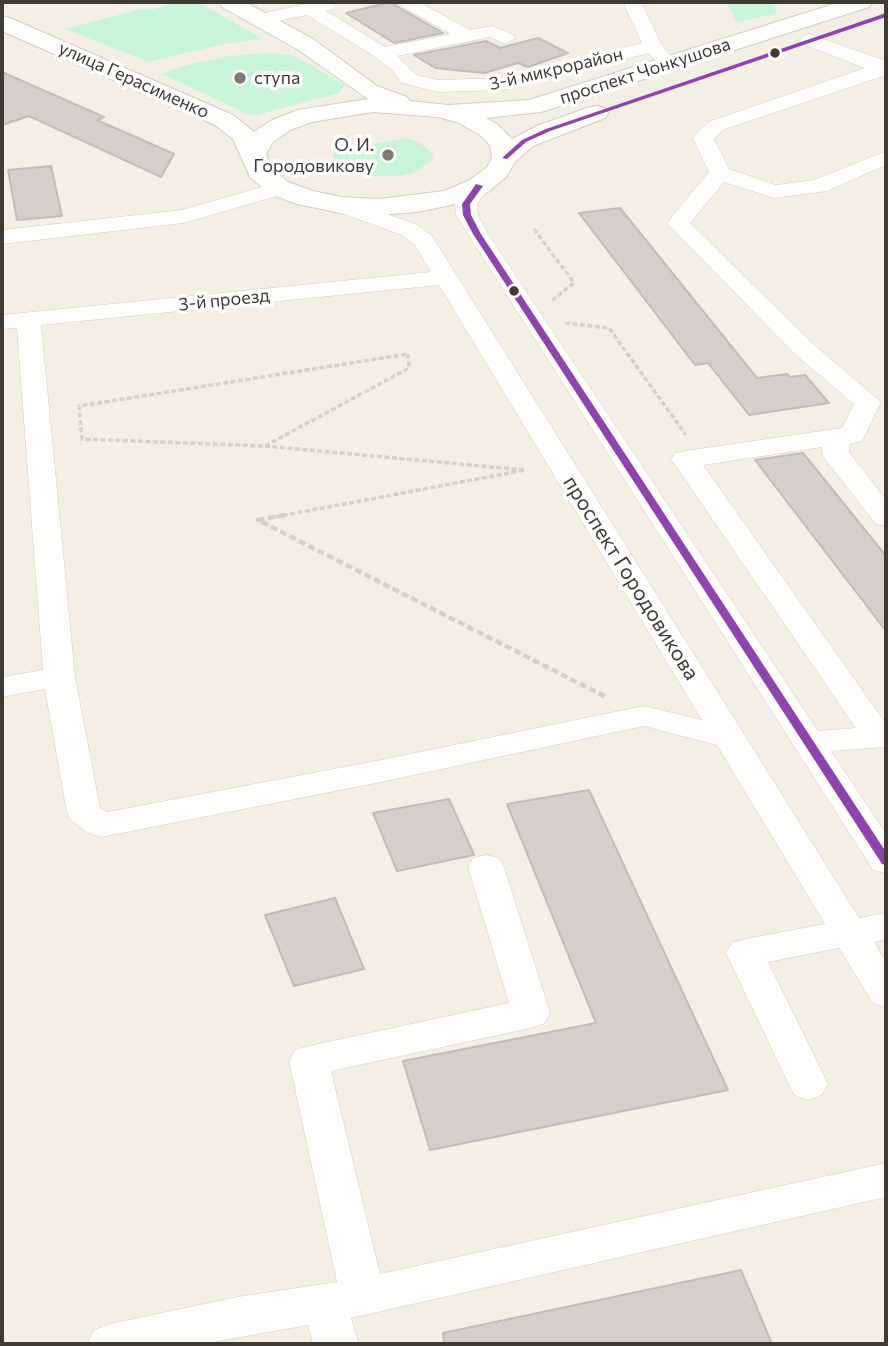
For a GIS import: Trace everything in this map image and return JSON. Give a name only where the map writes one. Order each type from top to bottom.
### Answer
[{"type":"main road","points":[[230,2],[305,44],[369,91],[416,107],[468,118],[489,130],[502,143],[505,158]]},
{"type":"main road","name":"проспект Чонкушова","points":[[416,107],[513,110],[660,55],[861,2]]},
{"type":"main road","name":"проспект Чонкушова","points":[[479,186],[497,172],[505,158],[524,141],[548,130],[886,15]]},
{"type":"main road","name":"улица Герасименко","points":[[2,23],[224,120],[243,135],[259,172],[279,188]]},
{"type":"main road","points":[[253,154],[263,137],[281,125],[307,115],[373,105],[416,107]]},
{"type":"main road","points":[[279,188],[306,198],[341,205],[379,206],[417,204],[451,197],[479,186]]},
{"type":"street","points":[[264,19],[340,2]]},
{"type":"street","points":[[407,2],[466,35]]},
{"type":"street","name":"3-й микрорайон","points":[[309,9],[382,53],[409,79],[438,86],[472,87],[502,85],[660,55],[632,2]]},
{"type":"street","points":[[382,53],[492,31],[506,38]]},
{"type":"street","points":[[809,40],[885,68]]},
{"type":"street","points":[[885,68],[715,126],[703,138],[720,173],[774,192],[818,186],[886,158]]},
{"type":"street","points":[[720,173],[678,223],[805,350],[868,402],[852,435],[837,439],[835,453],[886,518]]},
{"type":"street","points":[[479,186],[466,204],[467,215],[477,234],[886,860]]},
{"type":"street","points":[[2,237],[184,216],[279,188]]},
{"type":"street","name":"проспект Городовикова","points":[[341,205],[410,230],[424,241],[886,993]]},
{"type":"street","name":"3-й проезд","points":[[15,320],[446,277]]},
{"type":"street","points":[[15,320],[59,677],[84,813],[101,825],[381,771],[644,716],[728,737]]},
{"type":"street","points":[[630,468],[852,435]]},
{"type":"street","points":[[685,460],[883,737]]},
{"type":"street","points":[[2,687],[59,677]]},
{"type":"street","points":[[809,742],[883,737]]},
{"type":"street","points":[[341,1316],[309,1061],[531,1013],[486,867]]},
{"type":"street","points":[[808,1084],[745,953],[886,926]]},
{"type":"street","points":[[110,1344],[240,1331],[341,1316],[886,1180]]},
{"type":"path","points":[[534,229],[574,283],[551,301],[565,324],[608,328],[692,443],[685,460]]},
{"type":"path","points":[[265,446],[409,368],[408,354],[79,407],[82,439],[265,446],[525,470],[258,520],[644,716]]},
{"type":"green space","points":[[166,2],[198,2],[263,39],[223,44],[149,62],[65,29],[170,4]]},
{"type":"green space","points":[[726,2],[770,2],[778,13],[737,22]]},
{"type":"green space","points":[[272,53],[295,56],[345,85],[339,93],[252,116],[162,74],[183,66],[229,56]]},
{"type":"green space","points":[[406,138],[419,142],[433,154],[432,160],[415,172],[400,176],[366,176],[352,173],[334,162],[333,152]]},
{"type":"building","points":[[391,2],[443,33],[394,43],[346,13]]},
{"type":"building","points":[[538,38],[568,53],[528,67],[518,63],[484,73],[435,68],[414,55],[486,41],[500,48]]},
{"type":"building","points":[[2,72],[104,117],[97,120],[174,154],[161,177],[29,116],[2,125]]},
{"type":"building","points":[[51,166],[62,216],[17,220],[8,170]]},
{"type":"building","points":[[620,208],[757,378],[787,374],[790,377],[805,375],[829,403],[749,415],[708,363],[695,365],[579,213]]},
{"type":"building","points":[[803,453],[886,556],[886,631],[755,460]]},
{"type":"building","points":[[589,790],[728,1090],[430,1150],[403,1061],[596,1023],[507,804]]},
{"type":"building","points":[[449,799],[474,855],[397,871],[373,813]]},
{"type":"building","points":[[335,898],[364,969],[294,986],[265,915]]},
{"type":"building","points":[[741,1270],[772,1344],[444,1344],[443,1333]]},
{"type":"transit line","points":[[505,158],[524,141],[548,130],[886,15]]},
{"type":"transit line","points":[[479,186],[466,204],[467,215],[477,234],[886,861]]},
{"type":"place","name":"ступа","points":[[240,78]]},
{"type":"place","name":"О. И. Городовикову","points":[[388,155]]}]
